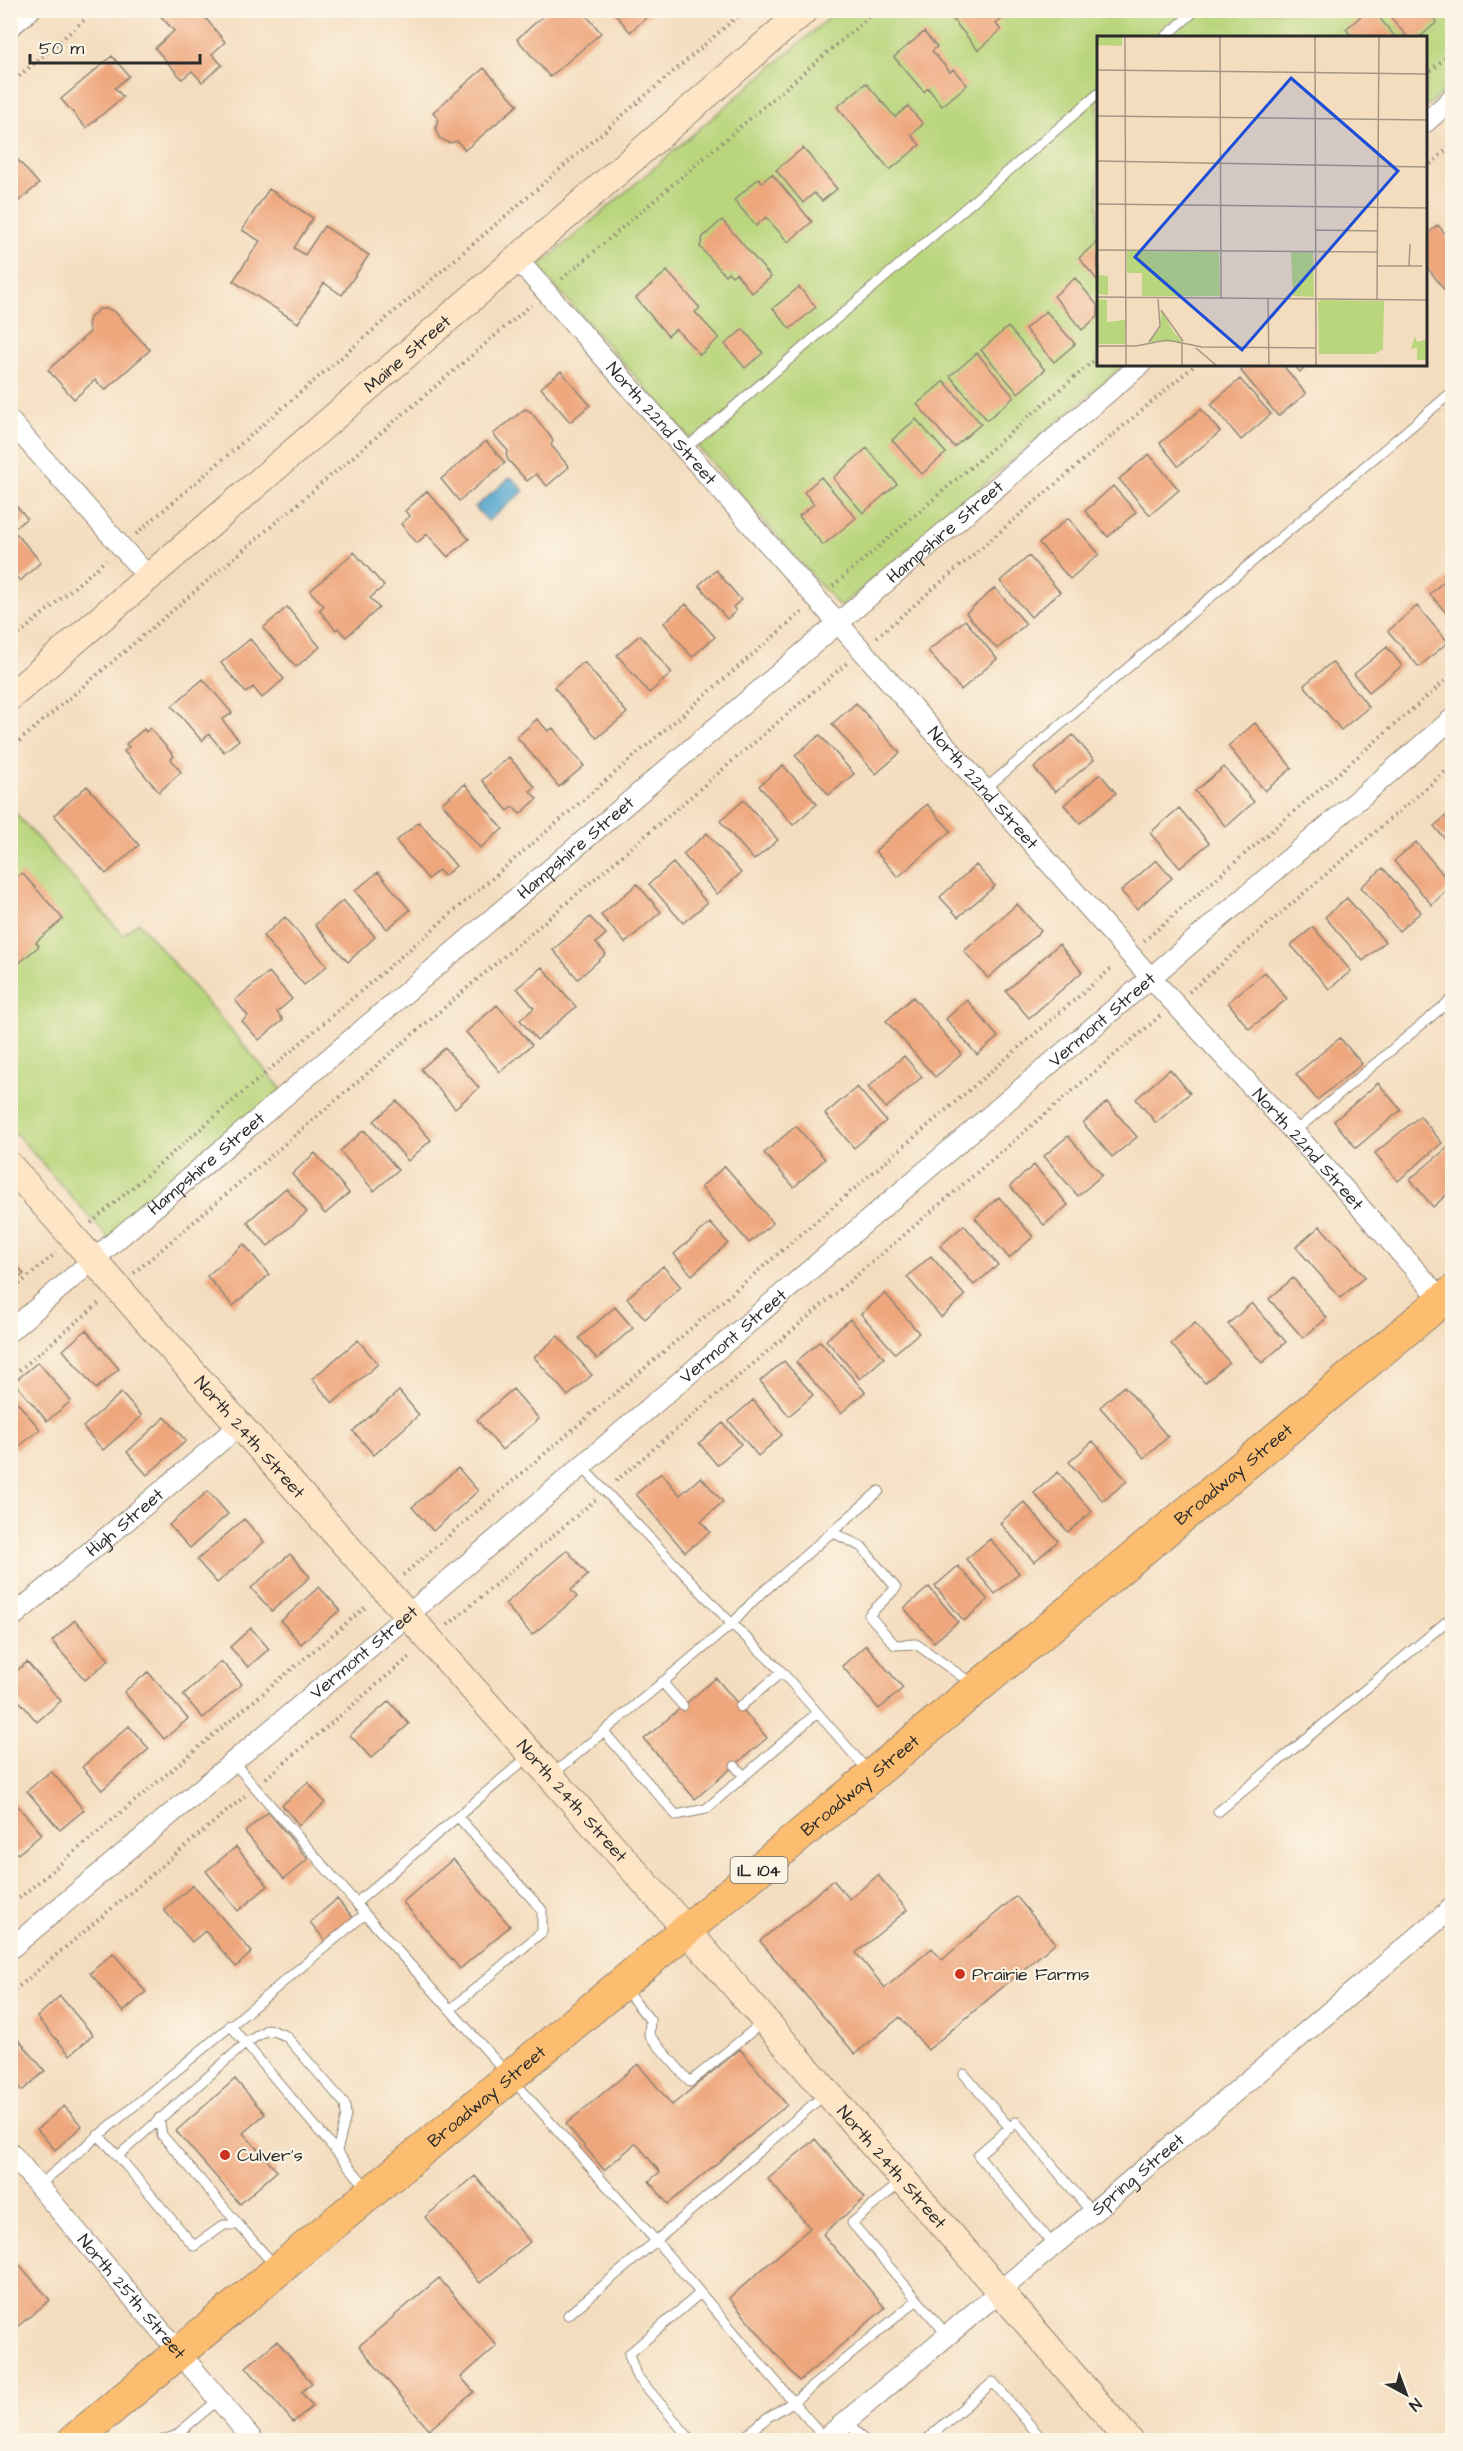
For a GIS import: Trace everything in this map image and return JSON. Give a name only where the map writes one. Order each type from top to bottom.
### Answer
[{"type":"main road","name":"Maine Street","points":[[10,698],[805,10]]},
{"type":"main road","name":"North 24th Street","points":[[10,1166],[686,1931],[1129,2440]]},
{"type":"main road","name":"Broadway Street","points":[[74,2440],[978,1688],[1449,1301]]},
{"type":"street","points":[[10,27],[30,10]]},
{"type":"street","points":[[1427,120],[1452,99]]},
{"type":"street","name":"North 22nd Street","points":[[517,259],[1129,954],[1449,1301]]},
{"type":"street","name":"Hampshire Street","points":[[10,1331],[1139,366]]},
{"type":"street","points":[[10,421],[149,578]]},
{"type":"street","name":"Vermont Street","points":[[10,1949],[582,1467],[1452,718]]},
{"type":"street","name":"High Street","points":[[10,1619],[240,1425]]},
{"type":"street","name":"Spring Street","points":[[824,2440],[1452,1908]]},
{"type":"street","name":"North 25th Street","points":[[10,2152],[253,2440]]},
{"type":"lane","points":[[1166,36],[1196,10]]},
{"type":"lane","points":[[685,449],[1097,95]]},
{"type":"lane","points":[[985,789],[1452,392]]},
{"type":"lane","points":[[1294,1132],[1452,999]]},
{"type":"lane","points":[[582,1467],[732,1624],[782,1672],[872,1776]]},
{"type":"lane","points":[[550,1777],[732,1624],[755,1599],[879,1491]]},
{"type":"lane","points":[[832,1532],[861,1547],[896,1588],[870,1615],[895,1645],[916,1644],[978,1688]]},
{"type":"lane","points":[[1218,1812],[1452,1617]]},
{"type":"lane","points":[[740,1707],[782,1672]]},
{"type":"lane","points":[[663,1682],[683,1706]]},
{"type":"lane","points":[[604,1732],[676,1815],[706,1809],[817,1713]]},
{"type":"lane","points":[[356,1903],[531,1755]]},
{"type":"lane","points":[[233,1762],[656,2241],[824,2440]]},
{"type":"lane","points":[[735,1766],[744,1776]]},
{"type":"lane","points":[[451,2008],[542,1932],[542,1910],[458,1816]]},
{"type":"lane","points":[[39,2185],[365,1914]]},
{"type":"lane","points":[[621,1985],[650,2020],[649,2035],[690,2082],[764,2021]]},
{"type":"lane","points":[[230,2025],[372,2193]]},
{"type":"lane","points":[[118,2156],[246,2043],[268,2029],[286,2036],[345,2104],[346,2116],[338,2151]]},
{"type":"lane","points":[[964,2074],[1010,2128]]},
{"type":"lane","points":[[568,2315],[826,2092]]},
{"type":"lane","points":[[159,2118],[162,2135],[279,2270]]},
{"type":"lane","points":[[1054,2246],[978,2155],[1016,2122],[1093,2214]]},
{"type":"lane","points":[[98,2135],[194,2246],[224,2225],[239,2224]]},
{"type":"lane","points":[[903,2181],[852,2223],[948,2336]]},
{"type":"lane","points":[[691,2440],[636,2375],[629,2354],[699,2294]]},
{"type":"lane","points":[[741,2440],[768,2417],[793,2402],[916,2300]]},
{"type":"lane","points":[[926,2440],[993,2382],[1043,2440]]},
{"type":"lane","points":[[162,2440],[177,2438],[218,2400]]},
{"type":"lane","points":[[847,2421],[864,2440]]},
{"type":"path","points":[[10,84],[96,10]]},
{"type":"path","points":[[10,642],[745,10]]},
{"type":"path","points":[[10,749],[877,10]]},
{"type":"path","points":[[1427,73],[1452,52]]},
{"type":"path","points":[[1427,166],[1452,145]]},
{"type":"path","points":[[10,1292],[1097,358]]},
{"type":"path","points":[[10,1378],[1194,366]]},
{"type":"path","points":[[10,1906],[385,1590],[1452,675]]},
{"type":"path","points":[[10,1994],[605,1491],[1452,766]]},
{"type":"green space","points":[[837,11],[1452,11],[1452,84],[1427,106],[1427,36],[1097,36],[1097,366],[1123,366],[840,607],[538,267]]},
{"type":"green space","points":[[10,807],[123,935],[138,922],[283,1091],[109,1239],[11,1128]]},
{"type":"water","points":[[511,477],[524,491],[488,521],[475,507]]},
{"type":"building","points":[[165,10],[199,10],[225,42],[212,54],[222,65],[202,82],[192,71],[182,79],[155,48],[174,31],[160,15]]},
{"type":"building","points":[[550,10],[582,10],[601,33],[550,77],[517,39]]},
{"type":"building","points":[[612,10],[655,10],[630,32]]},
{"type":"building","points":[[945,10],[1007,10],[1009,13],[996,24],[1001,30],[978,50]]},
{"type":"building","points":[[1368,10],[1373,10],[1394,36],[1351,36],[1346,29]]},
{"type":"building","points":[[1385,10],[1427,10],[1437,22],[1421,36],[1406,36]]},
{"type":"building","points":[[924,32],[937,47],[932,51],[950,72],[953,69],[967,85],[942,106],[928,88],[924,92],[894,57]]},
{"type":"building","points":[[112,56],[129,76],[115,88],[123,97],[86,128],[61,99]]},
{"type":"building","points":[[484,68],[518,105],[465,150],[457,141],[449,143],[439,138],[436,128],[438,119],[433,112]]},
{"type":"building","points":[[866,83],[895,117],[908,106],[923,124],[911,135],[920,145],[890,170],[837,107]]},
{"type":"building","points":[[803,148],[837,189],[822,201],[814,193],[803,203],[776,170]]},
{"type":"building","points":[[10,151],[39,184],[19,201],[14,195],[10,198]]},
{"type":"building","points":[[772,174],[812,222],[788,242],[766,217],[756,226],[734,200],[759,178],[762,182]]},
{"type":"building","points":[[269,189],[313,218],[294,248],[305,255],[324,226],[369,255],[342,295],[324,283],[298,323],[233,281],[260,241],[242,230]]},
{"type":"building","points":[[722,220],[771,277],[752,293],[736,273],[732,276],[728,272],[725,275],[700,247],[703,237]]},
{"type":"building","points":[[1438,225],[1452,243],[1452,288],[1447,293],[1427,267],[1427,234]]},
{"type":"building","points":[[1097,242],[1097,280],[1079,258]]},
{"type":"building","points":[[667,271],[700,308],[695,312],[719,338],[700,355],[676,329],[668,336],[636,298]]},
{"type":"building","points":[[1075,278],[1097,305],[1097,317],[1082,330],[1054,296]]},
{"type":"building","points":[[799,287],[816,307],[790,329],[773,308]]},
{"type":"building","points":[[99,309],[115,312],[150,350],[105,390],[95,380],[74,399],[48,370],[90,332],[88,325],[90,318]]},
{"type":"building","points":[[1046,311],[1075,344],[1054,362],[1025,329]]},
{"type":"building","points":[[1008,327],[1045,370],[1018,393],[981,350]]},
{"type":"building","points":[[743,329],[763,353],[745,368],[725,344]]},
{"type":"building","points":[[977,353],[1014,397],[987,420],[950,376]]},
{"type":"building","points":[[1247,366],[1284,366],[1306,394],[1278,416],[1241,371]]},
{"type":"building","points":[[1295,366],[1306,366],[1300,372]]},
{"type":"building","points":[[561,371],[590,405],[570,422],[541,388]]},
{"type":"building","points":[[1240,379],[1271,414],[1241,440],[1211,404]]},
{"type":"building","points":[[944,381],[981,424],[954,447],[917,404]]},
{"type":"building","points":[[525,409],[531,412],[550,436],[553,441],[551,445],[569,467],[547,486],[536,474],[527,481],[508,460],[506,454],[508,451],[493,434]]},
{"type":"building","points":[[1201,409],[1220,432],[1178,466],[1160,443]]},
{"type":"building","points":[[916,419],[946,453],[922,474],[892,440]]},
{"type":"building","points":[[486,441],[505,463],[459,501],[441,479]]},
{"type":"building","points":[[867,448],[897,484],[863,513],[833,478]]},
{"type":"building","points":[[1149,454],[1179,490],[1150,515],[1119,479]]},
{"type":"building","points":[[821,477],[856,518],[823,545],[799,516],[814,504],[804,492]]},
{"type":"building","points":[[1113,486],[1136,512],[1108,537],[1085,511]]},
{"type":"building","points":[[427,491],[469,539],[448,557],[427,534],[417,543],[401,524],[410,516],[405,511]]},
{"type":"building","points":[[10,499],[27,518],[13,530],[41,562],[20,581],[10,570]]},
{"type":"building","points":[[1068,518],[1099,554],[1070,579],[1039,543]]},
{"type":"building","points":[[354,552],[384,586],[370,598],[379,608],[346,637],[338,628],[336,630],[319,610],[324,606],[310,591]]},
{"type":"building","points":[[1029,556],[1060,592],[1031,617],[1000,581]]},
{"type":"building","points":[[716,570],[741,600],[733,607],[736,611],[727,619],[699,585]]},
{"type":"building","points":[[1452,574],[1452,620],[1430,594]]},
{"type":"building","points":[[995,588],[1026,624],[997,649],[966,613]]},
{"type":"building","points":[[686,604],[715,637],[692,657],[664,623]]},
{"type":"building","points":[[1417,606],[1448,642],[1419,667],[1388,631]]},
{"type":"building","points":[[287,607],[320,647],[296,667],[263,628]]},
{"type":"building","points":[[965,620],[997,659],[961,690],[928,651]]},
{"type":"building","points":[[640,635],[672,673],[649,693],[617,655]]},
{"type":"building","points":[[250,639],[284,679],[262,698],[253,687],[246,693],[221,663]]},
{"type":"building","points":[[1387,647],[1402,666],[1369,692],[1354,674]]},
{"type":"building","points":[[584,662],[627,713],[597,738],[554,687]]},
{"type":"building","points":[[1332,662],[1369,707],[1341,730],[1304,685]]},
{"type":"building","points":[[203,679],[232,713],[222,720],[239,740],[224,752],[209,734],[202,741],[172,706]]},
{"type":"building","points":[[856,703],[900,753],[876,774],[832,724]]},
{"type":"building","points":[[537,719],[548,731],[553,728],[584,766],[559,787],[517,737]]},
{"type":"building","points":[[1255,723],[1292,768],[1265,791],[1228,746]]},
{"type":"building","points":[[150,728],[174,756],[171,759],[181,772],[159,792],[124,751],[129,747],[126,744],[144,729],[146,732]]},
{"type":"building","points":[[820,735],[854,774],[829,795],[795,755]]},
{"type":"building","points":[[1073,735],[1094,760],[1055,792],[1034,768]]},
{"type":"building","points":[[509,757],[535,787],[530,791],[537,799],[520,814],[513,807],[508,811],[482,780]]},
{"type":"building","points":[[783,765],[817,804],[793,825],[759,786]]},
{"type":"building","points":[[1224,767],[1254,802],[1226,827],[1195,791]]},
{"type":"building","points":[[1100,774],[1116,793],[1080,823],[1064,805]]},
{"type":"building","points":[[465,784],[503,829],[480,848],[442,803]]},
{"type":"building","points":[[87,786],[139,845],[106,874],[54,815]]},
{"type":"building","points":[[744,800],[778,840],[754,860],[720,821]]},
{"type":"building","points":[[927,804],[951,831],[898,877],[875,851]]},
{"type":"building","points":[[1179,808],[1209,843],[1180,868],[1150,833]]},
{"type":"building","points":[[1452,811],[1452,847],[1434,826]]},
{"type":"building","points":[[419,822],[456,866],[444,876],[439,870],[428,879],[396,841]]},
{"type":"building","points":[[707,833],[741,873],[717,894],[683,854]]},
{"type":"building","points":[[1416,842],[1452,885],[1432,905],[1394,861]]},
{"type":"building","points":[[1156,860],[1172,878],[1137,909],[1121,891]]},
{"type":"building","points":[[673,863],[707,903],[683,923],[649,884]]},
{"type":"building","points":[[976,865],[995,886],[958,917],[940,897]]},
{"type":"building","points":[[1383,868],[1421,912],[1399,931],[1361,887]]},
{"type":"building","points":[[378,872],[410,910],[387,929],[355,891]]},
{"type":"building","points":[[22,873],[63,919],[36,942],[39,946],[18,964],[15,960],[10,964],[10,883]]},
{"type":"building","points":[[637,884],[661,912],[625,943],[601,915]]},
{"type":"building","points":[[1347,898],[1385,942],[1363,961],[1325,917]]},
{"type":"building","points":[[343,900],[375,937],[348,962],[315,925]]},
{"type":"building","points":[[1017,904],[1041,931],[988,978],[964,951]]},
{"type":"building","points":[[285,917],[327,966],[304,985],[263,936]]},
{"type":"building","points":[[590,917],[606,934],[596,943],[606,954],[578,979],[553,950]]},
{"type":"building","points":[[1313,927],[1351,971],[1329,989],[1291,945]]},
{"type":"building","points":[[1059,944],[1082,972],[1029,1018],[1006,991]]},
{"type":"building","points":[[542,967],[576,1007],[537,1040],[520,1020],[534,1008],[517,988]]},
{"type":"building","points":[[269,972],[292,999],[277,1012],[283,1020],[259,1040],[242,1021],[248,1016],[235,1000]]},
{"type":"building","points":[[1265,972],[1287,999],[1249,1029],[1228,1002]]},
{"type":"building","points":[[913,997],[962,1054],[935,1077],[886,1021]]},
{"type":"building","points":[[967,1000],[998,1037],[977,1055],[946,1019]]},
{"type":"building","points":[[497,1005],[532,1045],[500,1072],[466,1032]]},
{"type":"building","points":[[1340,1038],[1362,1064],[1317,1100],[1296,1074]]},
{"type":"building","points":[[445,1048],[479,1088],[455,1108],[421,1069]]},
{"type":"building","points":[[904,1056],[922,1077],[886,1108],[868,1087]]},
{"type":"building","points":[[1170,1069],[1190,1093],[1156,1123],[1136,1099]]},
{"type":"building","points":[[1378,1083],[1401,1110],[1356,1148],[1334,1121]]},
{"type":"building","points":[[857,1087],[886,1121],[854,1148],[825,1114]]},
{"type":"building","points":[[397,1101],[431,1140],[408,1161],[374,1121]]},
{"type":"building","points":[[1107,1102],[1137,1137],[1112,1157],[1083,1123]]},
{"type":"building","points":[[1420,1116],[1442,1143],[1398,1181],[1375,1153]]},
{"type":"building","points":[[796,1126],[825,1159],[794,1187],[764,1153]]},
{"type":"building","points":[[364,1130],[398,1170],[374,1191],[340,1151]]},
{"type":"building","points":[[1068,1136],[1102,1175],[1078,1196],[1044,1156]]},
{"type":"building","points":[[1452,1144],[1452,1190],[1433,1207],[1410,1179]]},
{"type":"building","points":[[315,1153],[349,1193],[325,1214],[292,1174]]},
{"type":"building","points":[[1034,1165],[1068,1205],[1044,1225],[1010,1186]]},
{"type":"building","points":[[725,1166],[773,1223],[749,1243],[701,1187]]},
{"type":"building","points":[[286,1188],[307,1212],[268,1246],[247,1222]]},
{"type":"building","points":[[999,1197],[1033,1237],[1009,1258],[975,1218]]},
{"type":"building","points":[[710,1223],[728,1243],[692,1275],[674,1254]]},
{"type":"building","points":[[964,1225],[998,1265],[974,1285],[940,1246]]},
{"type":"building","points":[[1320,1226],[1365,1277],[1340,1298],[1296,1247]]},
{"type":"building","points":[[244,1244],[269,1275],[233,1306],[207,1276]]},
{"type":"building","points":[[931,1256],[965,1296],[941,1317],[907,1277]]},
{"type":"building","points":[[10,1258],[24,1274],[10,1286]]},
{"type":"building","points":[[663,1266],[681,1287],[645,1319],[627,1298]]},
{"type":"building","points":[[1293,1278],[1327,1318],[1303,1338],[1269,1299]]},
{"type":"building","points":[[885,1293],[919,1333],[895,1353],[861,1314]]},
{"type":"building","points":[[1252,1303],[1286,1342],[1262,1363],[1228,1324]]},
{"type":"building","points":[[615,1307],[633,1328],[597,1359],[579,1338]]},
{"type":"building","points":[[850,1319],[884,1358],[860,1379],[826,1340]]},
{"type":"building","points":[[1195,1323],[1229,1362],[1205,1383],[1171,1344]]},
{"type":"building","points":[[86,1330],[119,1369],[96,1389],[63,1350]]},
{"type":"building","points":[[558,1336],[592,1375],[568,1396],[534,1357]]},
{"type":"building","points":[[358,1340],[378,1364],[333,1403],[312,1379]]},
{"type":"building","points":[[820,1341],[865,1392],[841,1413],[796,1362]]},
{"type":"building","points":[[784,1361],[813,1395],[789,1416],[760,1381]]},
{"type":"building","points":[[38,1362],[71,1401],[47,1421],[14,1382]]},
{"type":"building","points":[[1124,1386],[1168,1437],[1144,1458],[1100,1407]]},
{"type":"building","points":[[513,1389],[539,1419],[502,1450],[477,1420]]},
{"type":"building","points":[[399,1391],[419,1415],[374,1455],[353,1431]]},
{"type":"building","points":[[121,1393],[142,1416],[103,1450],[83,1427]]},
{"type":"building","points":[[10,1394],[40,1429],[16,1449],[10,1442]]},
{"type":"building","points":[[753,1400],[782,1435],[758,1456],[729,1421]]},
{"type":"building","points":[[165,1417],[186,1441],[147,1475],[127,1452]]},
{"type":"building","points":[[723,1423],[741,1444],[717,1465],[699,1443]]},
{"type":"building","points":[[1093,1441],[1127,1481],[1103,1501],[1069,1462]]},
{"type":"building","points":[[458,1468],[478,1491],[433,1531],[412,1507]]},
{"type":"building","points":[[1058,1472],[1092,1512],[1068,1532],[1034,1493]]},
{"type":"building","points":[[661,1473],[680,1495],[701,1477],[723,1502],[701,1521],[710,1532],[685,1552],[636,1494]]},
{"type":"building","points":[[208,1491],[228,1514],[190,1548],[169,1525]]},
{"type":"building","points":[[1024,1502],[1058,1541],[1034,1562],[1000,1523]]},
{"type":"building","points":[[244,1519],[264,1542],[217,1583],[197,1560]]},
{"type":"building","points":[[990,1539],[1019,1573],[995,1594],[966,1559]]},
{"type":"building","points":[[567,1550],[588,1575],[571,1590],[577,1597],[532,1635],[505,1604]]},
{"type":"building","points":[[290,1554],[310,1577],[272,1611],[251,1588]]},
{"type":"building","points":[[958,1566],[988,1600],[964,1621],[935,1586]]},
{"type":"building","points":[[319,1587],[340,1610],[301,1644],[281,1621]]},
{"type":"building","points":[[929,1587],[958,1622],[934,1642],[904,1608]]},
{"type":"building","points":[[75,1620],[109,1660],[85,1680],[52,1641]]},
{"type":"building","points":[[251,1628],[269,1649],[248,1667],[230,1647]]},
{"type":"building","points":[[866,1645],[903,1688],[879,1709],[842,1666]]},
{"type":"building","points":[[221,1661],[242,1684],[203,1718],[183,1695]]},
{"type":"building","points":[[27,1662],[61,1701],[37,1722],[10,1690],[10,1677]]},
{"type":"building","points":[[148,1672],[188,1719],[164,1739],[124,1692]]},
{"type":"building","points":[[716,1678],[767,1738],[695,1799],[644,1739]]},
{"type":"building","points":[[389,1701],[409,1724],[371,1758],[350,1735]]},
{"type":"building","points":[[129,1726],[149,1749],[102,1790],[82,1767]]},
{"type":"building","points":[[51,1771],[84,1810],[60,1830],[27,1791]]},
{"type":"building","points":[[308,1782],[325,1803],[299,1825],[282,1805]]},
{"type":"building","points":[[10,1797],[42,1834],[18,1854],[10,1845]]},
{"type":"building","points":[[268,1812],[308,1859],[284,1879],[245,1832]]},
{"type":"building","points":[[236,1847],[268,1886],[238,1911],[206,1871]]},
{"type":"building","points":[[453,1859],[510,1926],[460,1969],[403,1902]]},
{"type":"building","name":"Prairie Farms","points":[[878,1875],[907,1910],[856,1953],[885,1988],[932,1948],[942,1960],[1016,1896],[1055,1943],[928,2050],[900,2017],[855,2054],[760,1941],[833,1880],[850,1899]]},
{"type":"building","points":[[193,1885],[252,1952],[236,1967],[205,1931],[192,1942],[164,1910]]},
{"type":"building","points":[[337,1899],[355,1920],[327,1943],[310,1922]]},
{"type":"building","points":[[113,1953],[146,1992],[123,2012],[90,1973]]},
{"type":"building","points":[[60,1996],[93,2035],[70,2055],[37,2017]]},
{"type":"building","points":[[12,2032],[45,2071],[22,2091],[10,2078]]},
{"type":"building","points":[[740,2049],[787,2105],[668,2204],[649,2181],[660,2172],[636,2143],[604,2170],[566,2124],[638,2064],[672,2105]]},
{"type":"building","points":[[235,2079],[265,2114],[243,2133],[277,2171],[240,2204],[176,2131]]},
{"type":"building","points":[[64,2106],[82,2126],[55,2150],[37,2129]]},
{"type":"building","points":[[815,2139],[865,2198],[823,2234],[885,2308],[799,2381],[729,2298],[810,2228],[768,2179]]},
{"type":"building","points":[[475,2176],[530,2242],[480,2283],[425,2217]]},
{"type":"building","points":[[18,2263],[50,2300],[18,2326],[10,2316],[10,2269]]},
{"type":"building","points":[[439,2278],[497,2346],[461,2377],[474,2392],[429,2430],[359,2346]]},
{"type":"building","points":[[277,2341],[312,2383],[301,2392],[313,2406],[293,2422],[246,2367]]},
{"type":"place","name":"Prairie Farms","points":[[960,1974]]},
{"type":"place","name":"Culver's","points":[[225,2155]]}]
